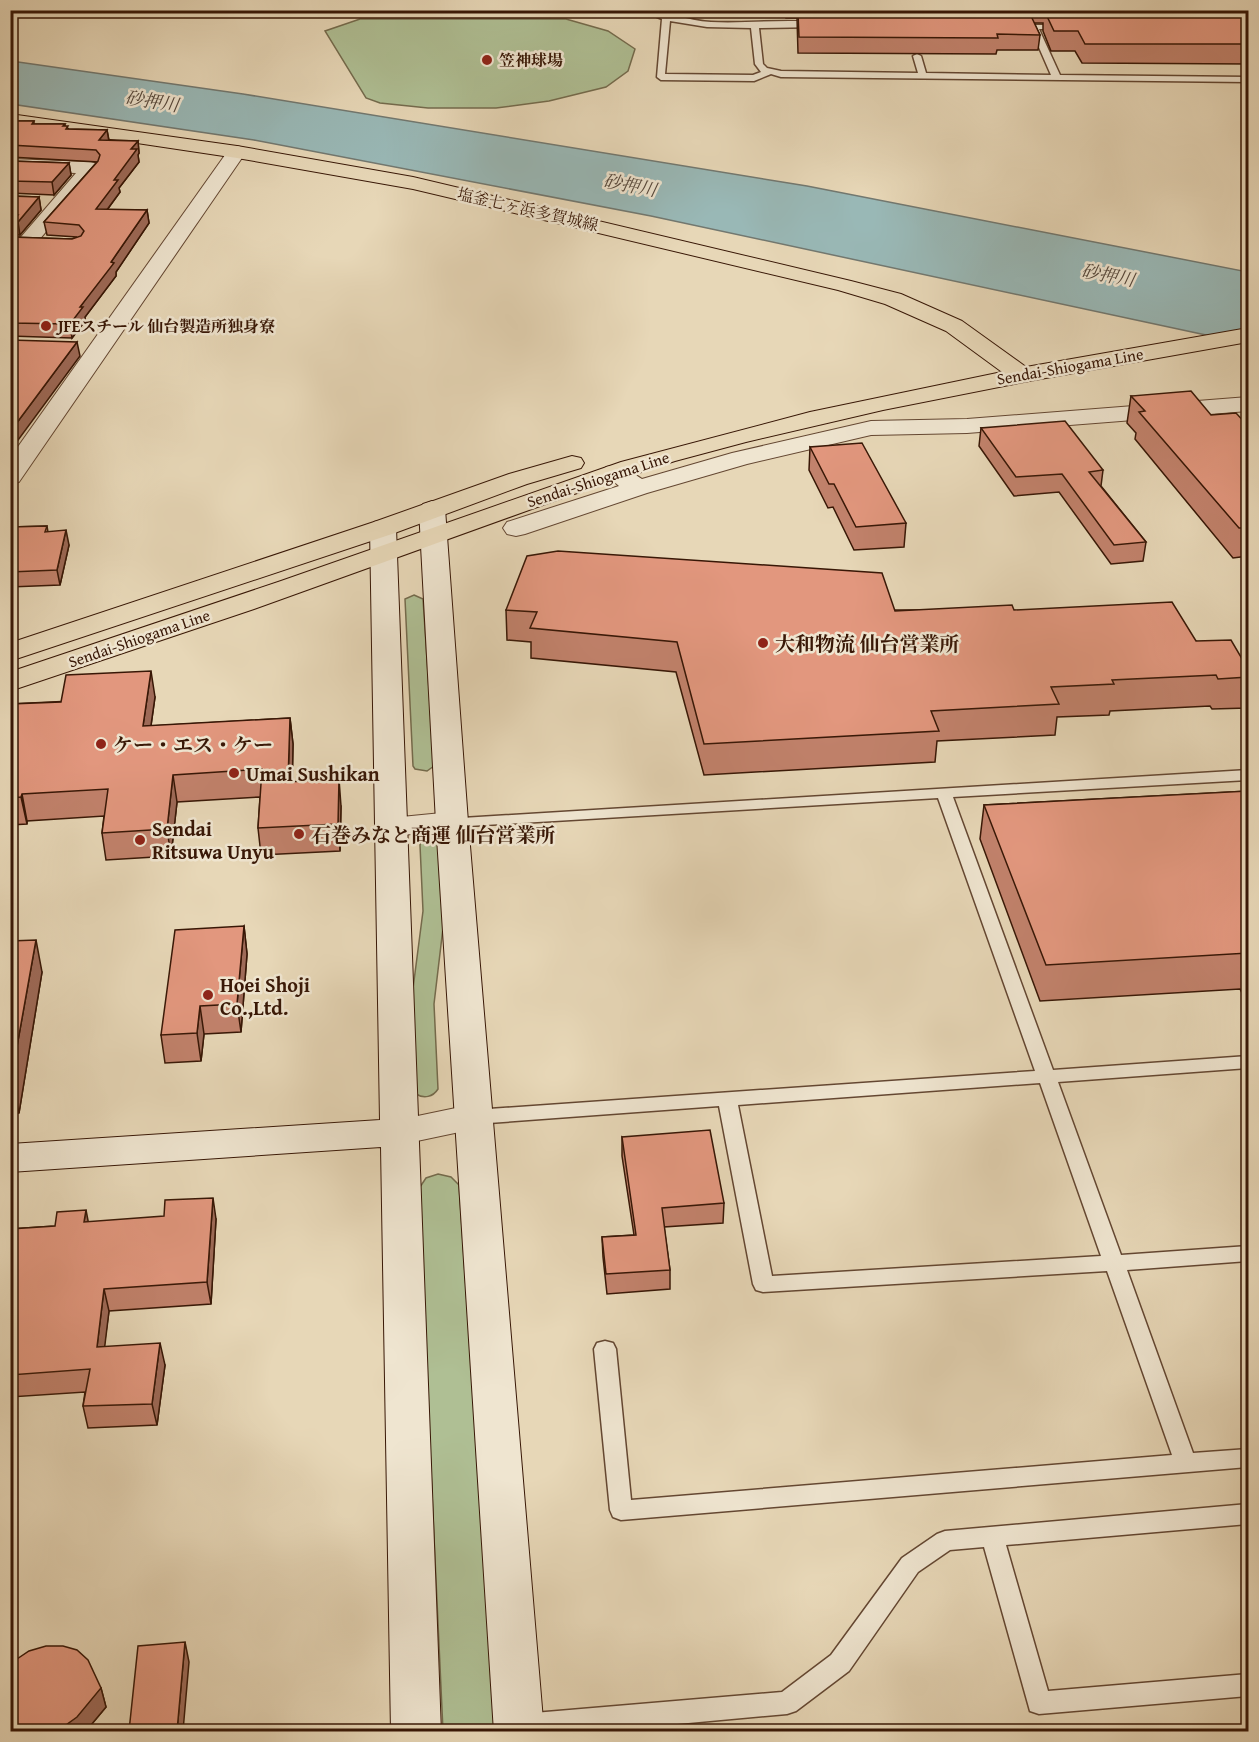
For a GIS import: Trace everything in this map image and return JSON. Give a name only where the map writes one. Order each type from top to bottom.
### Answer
[{"type":"main road","name":"塩釜七ヶ浜多賀城線","points":[[10,119],[237,152],[424,185],[844,285],[925,311],[954,326],[1013,368]]},
{"type":"main road","name":"Sendai-Shiogama Line","points":[[10,682],[432,523],[773,428],[939,390],[1013,368],[1170,335],[1248,322]]},
{"type":"main road","name":"Sendai-Shiogama Line","points":[[432,523],[518,479],[727,421],[944,373],[1013,368],[1248,335]]},
{"type":"main road","name":"Sendai-Shiogama Line","points":[[10,653],[383,541]]},
{"type":"street","points":[[10,477],[88,348],[237,152]]},
{"type":"street","points":[[10,165],[91,168],[61,203],[18,242]]},
{"type":"street","points":[[40,202],[61,203]]},
{"type":"street","points":[[18,242],[55,244]]},
{"type":"street","points":[[871,428],[967,426],[1248,404]]},
{"type":"street","points":[[516,528],[638,488],[741,458],[972,406]]},
{"type":"street","points":[[615,472],[638,488]]},
{"type":"street","points":[[432,523],[519,1729]]},
{"type":"street","points":[[383,541],[416,1731]]},
{"type":"street","points":[[392,826],[452,822]]},
{"type":"street","points":[[10,1158],[398,1132],[475,1117]]},
{"type":"lane","points":[[645,10],[666,17],[710,24],[825,25]]},
{"type":"lane","points":[[666,17],[661,77],[754,78],[771,71]]},
{"type":"lane","points":[[755,24],[759,64],[764,70],[798,75],[1248,80]]},
{"type":"lane","points":[[999,26],[1038,24],[1078,27]]},
{"type":"lane","points":[[1038,24],[1057,78]]},
{"type":"lane","points":[[917,56],[923,77]]},
{"type":"lane","points":[[452,822],[1248,775]]},
{"type":"lane","points":[[944,793],[1186,1464]]},
{"type":"lane","points":[[475,1117],[1248,1062]]},
{"type":"lane","points":[[727,1099],[763,1284],[1248,1253]]},
{"type":"lane","points":[[605,1349],[621,1510],[1248,1458]]},
{"type":"lane","points":[[519,1729],[787,1703],[840,1663],[910,1565],[945,1540],[1248,1514]]},
{"type":"lane","points":[[992,1536],[1039,1703],[1248,1685]]},
{"type":"green space","name":"笠神球場","points":[[360,19],[566,19],[608,31],[635,49],[628,71],[606,87],[549,101],[496,108],[428,108],[380,103],[366,98],[325,31]]},
{"type":"green space","points":[[414,595],[423,599],[434,766],[427,771],[415,769],[413,766],[405,599]]},
{"type":"green space","points":[[430,838],[437,839],[445,911],[434,1004],[438,1089],[434,1094],[425,1097],[416,1094],[411,1004],[423,911],[420,845],[421,841]]},
{"type":"green space","points":[[438,1174],[451,1177],[459,1185],[496,1731],[443,1731],[418,1190],[426,1178]]},
{"type":"water","name":"砂押川","points":[[11,61],[243,94],[807,186],[1248,272],[1248,344],[651,216],[254,140],[11,104]]},
{"type":"building","points":[[1045,12],[1248,14],[1248,44],[1085,44],[1078,31],[1054,31]]},
{"type":"building","points":[[798,14],[1031,16],[1040,35],[997,34],[998,38],[799,37]]},
{"type":"building","points":[[10,121],[65,124],[63,126],[68,126],[66,129],[107,130],[99,140],[138,141],[131,149],[137,149],[114,180],[118,180],[96,209],[147,210],[111,262],[114,263],[80,307],[83,307],[70,324],[10,323],[10,237],[72,239],[81,236],[84,231],[79,225],[44,222],[98,161],[100,155],[96,150],[10,145]]},
{"type":"building","points":[[10,161],[69,163],[52,182],[10,181]]},
{"type":"building","points":[[10,196],[39,197],[18,222],[13,221],[18,215],[10,215]]},
{"type":"building","points":[[10,340],[77,342],[10,432]]},
{"type":"building","points":[[1191,391],[1211,415],[1236,413],[1248,426],[1248,528],[1239,528],[1139,412],[1145,411],[1131,396]]},
{"type":"building","points":[[1065,421],[1103,470],[1089,472],[1146,542],[1114,545],[1062,474],[1016,477],[981,428]]},
{"type":"building","points":[[862,443],[906,523],[856,527],[834,484],[829,484],[810,447]]},
{"type":"building","points":[[47,526],[45,532],[66,530],[57,570],[10,572],[10,527]]},
{"type":"building","points":[[558,551],[882,573],[895,611],[1012,605],[1014,610],[1172,602],[1196,641],[1231,640],[1248,669],[1248,677],[1218,679],[1216,675],[1112,680],[1114,684],[1051,687],[1059,704],[931,711],[939,731],[704,744],[677,642],[530,628],[537,612],[506,610],[527,556]]},
{"type":"building","points":[[151,671],[143,726],[290,718],[288,782],[339,779],[338,824],[258,828],[262,769],[173,775],[167,829],[102,833],[108,789],[22,794],[21,797],[10,798],[10,704],[61,702],[66,675]]},
{"type":"building","points":[[1248,791],[1248,953],[1046,965],[984,805]]},
{"type":"building","points":[[244,926],[237,1004],[200,1006],[197,1033],[161,1035],[175,930]]},
{"type":"building","points":[[36,940],[11,1080],[10,1080],[10,941]]},
{"type":"building","points":[[710,1130],[724,1203],[662,1208],[670,1270],[606,1274],[602,1237],[636,1235],[622,1137]]},
{"type":"building","points":[[213,1198],[207,1282],[104,1289],[97,1347],[160,1343],[152,1404],[83,1406],[90,1369],[10,1375],[10,1229],[55,1226],[57,1212],[86,1210],[84,1222],[164,1216],[165,1200]]},
{"type":"building","points":[[185,1642],[177,1731],[129,1731],[138,1646]]},
{"type":"building","points":[[46,1646],[63,1646],[77,1650],[88,1660],[101,1688],[77,1717],[63,1727],[50,1731],[17,1731],[10,1727],[10,1665],[29,1651]]},
{"type":"place","name":"笠神球場","points":[[487,60]]},
{"type":"place","name":"JFEスチール 仙台製造所独身寮","points":[[46,326]]},
{"type":"place","name":"大和物流 仙台営業所","points":[[763,643]]},
{"type":"place","name":"ケー・エス・ケー","points":[[101,744]]},
{"type":"place","name":"Umai Sushikan","points":[[234,773]]},
{"type":"place","name":"石巻みなと商運 仙台営業所","points":[[299,834]]},
{"type":"place","name":"Sendai Ritsuwa Unyu","points":[[140,840]]},
{"type":"place","name":"Hoei Shoji Co.,Ltd.","points":[[208,995]]}]
